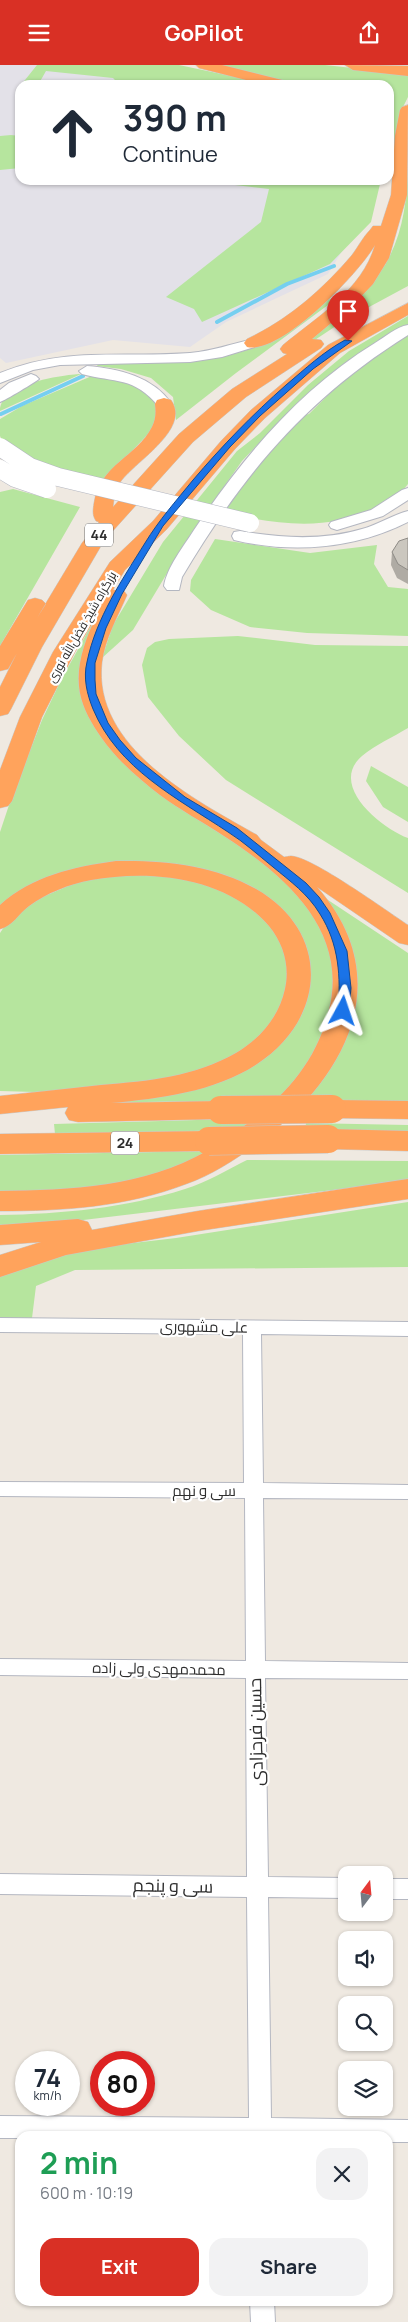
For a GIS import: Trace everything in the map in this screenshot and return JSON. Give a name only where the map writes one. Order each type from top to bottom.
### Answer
[{"type":"highway","points":[[204,65],[265,80]]},
{"type":"highway","points":[[353,65],[407,71]]},
{"type":"highway","points":[[239,393],[268,366],[348,300],[367,280],[380,258],[394,219],[399,195],[403,136],[408,110]]},
{"type":"highway","points":[[394,185],[399,195]]},
{"type":"highway","points":[[253,343],[286,326],[308,309],[330,289],[360,256],[372,236],[394,219]]},
{"type":"highway","name":"44","points":[[0,709],[31,647],[98,536],[186,438],[239,393],[312,346],[408,291]]},
{"type":"highway","name":"بزرگراه شیخ فضل‌الله نوری","points":[[0,801],[31,717],[64,652],[117,566],[160,525],[228,445],[258,414],[311,367],[334,349],[408,308]]},
{"type":"highway","points":[[0,663],[46,587],[98,536],[102,510],[110,483],[159,431],[166,420],[167,412],[164,404]]},
{"type":"highway","points":[[160,525],[118,594],[101,628],[91,663],[92,694],[104,723],[116,742],[132,760],[181,799],[233,831],[326,882],[408,937]]},
{"type":"highway","points":[[0,1201],[79,1200],[130,1191],[176,1178],[218,1157],[261,1128],[299,1095],[323,1060],[335,1038],[344,1004],[345,970],[342,951],[335,932],[325,913],[302,885],[233,831]]},
{"type":"highway","points":[[0,921],[8,911],[26,896],[45,886],[74,876],[110,869],[132,868],[180,872],[205,877],[229,886],[263,906],[276,917],[296,948],[300,972],[295,1002],[282,1028],[257,1051],[235,1066],[193,1082],[166,1088],[0,1105]]},
{"type":"highway","name":"24","points":[[0,1114],[222,1110],[408,1110]]},
{"type":"highway","name":"24","points":[[0,1144],[328,1139],[408,1141]]},
{"type":"highway","points":[[0,1266],[65,1245],[198,1221],[408,1189]]},
{"type":"highway","points":[[9,1234],[198,1221]]},
{"type":"street","points":[[173,586],[174,577],[215,508],[242,471],[273,436],[344,371],[408,329]]},
{"type":"street","points":[[0,378],[28,367],[56,361],[185,359],[214,355],[253,343]]},
{"type":"street","points":[[0,397],[14,386],[53,373],[93,372],[119,375],[145,384],[158,395],[164,404]]},
{"type":"street","points":[[0,447],[30,467],[58,477],[288,542],[327,541],[382,529],[408,516]]},
{"type":"street","points":[[0,469],[15,478],[49,490],[245,529],[337,525],[377,513],[408,493]]},
{"type":"street","name":"علی مشهوری","points":[[0,1325],[408,1329]]},
{"type":"street","name":"حسین فرحزادی","points":[[252,1327],[260,2131]]},
{"type":"street","name":"سی و نهم","points":[[0,1489],[408,1493]]},
{"type":"street","name":"محمدمهدی ولی زاده","points":[[0,1667],[408,1671]]},
{"type":"street","name":"سی و پنجم","points":[[0,1884],[338,1888]]},
{"type":"street","points":[[393,1889],[408,1889]]},
{"type":"street","points":[[0,2127],[173,2131]]},
{"type":"street","points":[[393,2131],[408,2131]]},
{"type":"street","points":[[262,2306],[262,2322]]},
{"type":"shaded area","points":[[0,65],[130,65],[185,80],[15,80],[15,185],[357,185],[344,248],[328,274],[226,322],[190,347],[113,340],[6,363],[0,358]]},
{"type":"green space","points":[[37,65],[179,65],[250,80],[115,80],[113,78],[46,71],[41,80],[25,80]]},
{"type":"green space","points":[[214,65],[325,65],[408,74],[408,97],[402,109],[394,178],[394,80],[274,80]]},
{"type":"green space","points":[[15,135],[15,168],[0,170],[0,136]]},
{"type":"green space","points":[[408,166],[408,286],[345,320],[277,365],[385,265],[396,241],[403,217],[407,192]]},
{"type":"green space","points":[[235,185],[380,185],[371,222],[330,264],[202,322],[194,309],[166,297],[261,222],[269,189]]},
{"type":"green space","points":[[335,297],[328,305],[176,420],[173,397],[151,378],[121,369],[97,366],[99,363],[170,363],[193,361],[237,353],[260,345],[289,331],[321,305]]},
{"type":"green space","points":[[408,316],[408,326],[339,369],[300,400],[242,461],[190,535],[133,630],[102,658],[113,625],[163,542],[237,451],[260,433],[308,385],[349,351]]},
{"type":"green space","points":[[408,333],[408,484],[403,490],[384,503],[364,513],[324,523],[282,523],[219,512],[296,417],[309,414],[336,387],[335,383]]},
{"type":"green space","points":[[81,374],[0,411],[3,402],[10,394],[20,388],[59,376]]},
{"type":"green space","points":[[94,375],[123,381],[140,389],[154,401],[160,410],[154,428],[101,483],[52,471],[3,442],[0,436],[0,419],[22,406]]},
{"type":"green space","points":[[13,489],[80,507],[0,646],[0,492]]},
{"type":"green space","points":[[215,539],[310,553],[377,545],[374,564],[388,587],[408,589],[408,636],[307,633],[250,627],[211,610],[190,591],[191,580]]},
{"type":"green space","points":[[108,595],[104,605],[92,717],[290,883],[332,942],[334,1016],[286,1100],[72,1103],[211,1082],[307,991],[259,895],[120,863],[0,912],[0,832],[11,799],[42,720],[61,680]]},
{"type":"green space","points":[[238,636],[315,645],[408,646],[408,728],[362,756],[353,767],[351,780],[354,792],[362,804],[385,825],[408,838],[408,893],[226,780],[179,736],[148,697],[142,665],[147,648],[155,642],[169,639]]},
{"type":"green space","points":[[371,766],[408,787],[408,822],[383,807],[366,781]]},
{"type":"green space","points":[[138,873],[185,878],[229,892],[265,917],[288,951],[291,983],[269,1030],[224,1063],[167,1081],[35,1092],[0,1091],[0,933],[12,915],[33,901],[82,880]]},
{"type":"green space","points":[[322,896],[408,953],[408,1101],[307,1101],[330,1064],[344,1034]]},
{"type":"green space","points":[[252,1119],[240,1130],[55,1134],[54,1124]]},
{"type":"green space","points":[[306,1123],[408,1125],[408,1133],[305,1132]]},
{"type":"green space","points":[[209,1151],[169,1170],[101,1189],[0,1195],[0,1155]]},
{"type":"green space","points":[[247,1160],[408,1161],[408,1181],[0,1230],[0,1215],[93,1209],[163,1196],[193,1186]]},
{"type":"green space","points":[[408,1202],[408,1267],[75,1270],[36,1286],[32,1318],[0,1318],[0,1274],[30,1262],[99,1247],[176,1238]]},
{"type":"building","points":[[408,538],[408,570],[398,564],[392,552],[399,541]]},
{"type":"waterway","points":[[217,322],[287,284],[334,266]]},
{"type":"waterway","points":[[1,414],[83,376]]},
{"type":"route","points":[[343,1011],[346,988],[342,951],[325,913],[302,885],[285,871],[233,831],[156,781],[132,760],[116,742],[96,708],[90,680],[91,663],[101,628],[118,594],[160,525],[228,445],[258,414],[311,367],[334,349],[348,341]]}]
